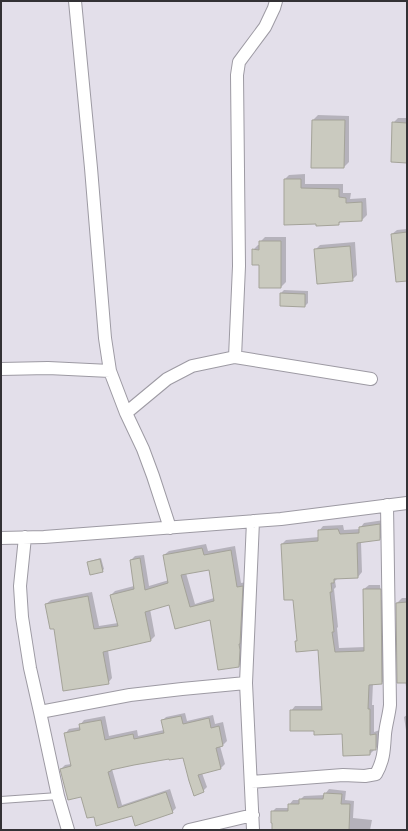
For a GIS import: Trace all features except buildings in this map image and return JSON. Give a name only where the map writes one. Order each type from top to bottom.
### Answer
[{"type":"street","points":[[75,1],[92,176],[105,338],[110,371],[126,413],[143,449],[170,528]]},
{"type":"street","points":[[235,358],[239,266],[237,75],[239,62],[265,26],[276,1]]},
{"type":"street","points":[[126,413],[167,379],[192,366],[235,358],[371,379]]},
{"type":"street","points":[[1,369],[48,368],[110,371]]},
{"type":"street","points":[[1,538],[25,538],[281,519],[407,503]]},
{"type":"street","points":[[251,782],[343,775],[365,776],[376,774],[381,766],[390,705],[387,505]]},
{"type":"street","points":[[253,521],[246,683],[254,830]]},
{"type":"street","points":[[25,538],[20,586],[22,617],[30,668],[58,796],[68,830]]},
{"type":"street","points":[[40,712],[130,695],[246,683]]},
{"type":"street","points":[[189,830],[252,815]]},
{"type":"lane","points":[[1,800],[58,796]]}]
